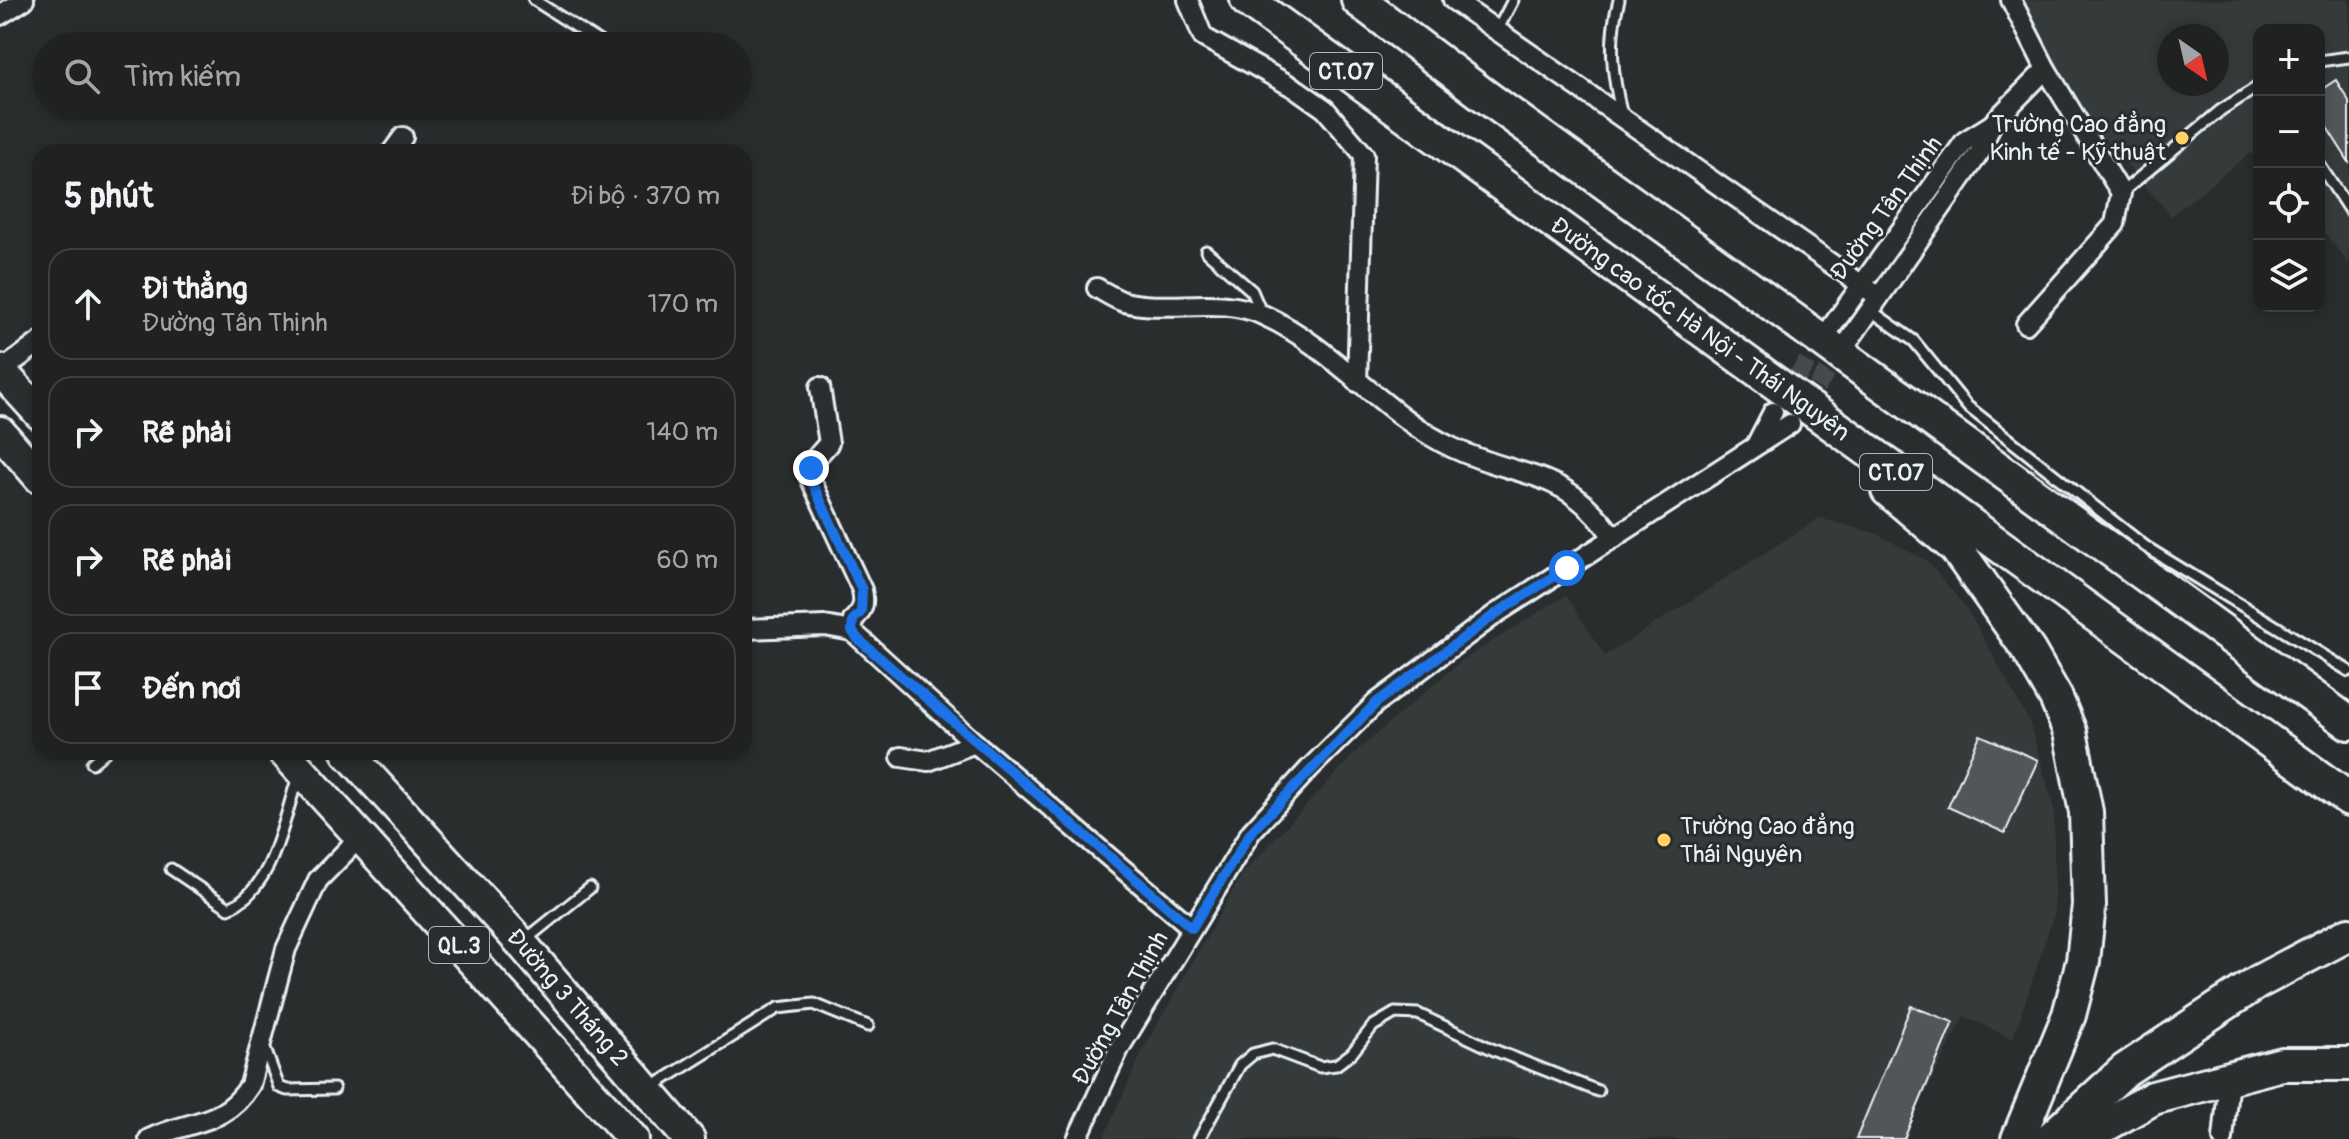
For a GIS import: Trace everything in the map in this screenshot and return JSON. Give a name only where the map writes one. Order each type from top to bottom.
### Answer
[{"type":"highway","name":"Đường cao tốc Hà Nội - Thái Nguyên","points":[[1247,0],[2349,799]]},
{"type":"highway","name":"CT.07","points":[[1358,0],[2349,723]]},
{"type":"highway","points":[[1445,143],[1658,322],[1879,482],[1956,548],[2042,674],[2070,732],[2086,812],[2089,905],[2083,961],[2069,1015],[2018,1139]]},
{"type":"highway","points":[[0,371],[32,405]]},
{"type":"highway","points":[[0,432],[32,469]]},
{"type":"highway","points":[[2211,623],[2349,710]]},
{"type":"highway","name":"Đường 3 Tháng 2","points":[[354,760],[521,943],[689,1139]]},
{"type":"highway","name":"Đường 3 Tháng 2","points":[[292,761],[633,1139]]},
{"type":"highway","points":[[2050,1139],[2125,1070],[2258,982],[2349,934]]},
{"type":"highway","points":[[2081,1139],[2153,1098],[2282,1064],[2349,1064]]},
{"type":"street","points":[[0,15],[24,0]]},
{"type":"street","points":[[1188,0],[1191,15],[1203,37],[1298,90],[1325,109],[1364,155],[1357,382]]},
{"type":"street","points":[[1453,0],[1861,283],[1875,303]]},
{"type":"street","points":[[2011,0],[2046,69],[2121,193],[2115,224],[2026,324]]},
{"type":"street","name":"Đường Tân Thịnh","points":[[1830,329],[1965,141],[1991,125],[2046,69]]},
{"type":"street","name":"Đường Tân Thịnh","points":[[1848,342],[1980,152],[1991,125]]},
{"type":"street","points":[[1097,288],[1122,301],[1152,306],[1231,307],[1262,314],[1307,342],[1412,424],[1452,448],[1547,479],[1579,496],[1614,538]]},
{"type":"street","points":[[0,371],[32,348]]},
{"type":"street","points":[[820,387],[829,443],[814,460],[810,478],[862,590],[864,602],[861,612],[853,620],[852,631]]},
{"type":"street","name":"Đường Tân Thịnh","points":[[1755,447],[1773,412]]},
{"type":"street","name":"Đường Tân Thịnh","points":[[1077,1139],[1120,1047],[1251,832],[1376,703],[1497,613],[1790,424]]},
{"type":"street","points":[[752,629],[825,626],[852,631],[975,743],[1192,928]]},
{"type":"street","points":[[901,757],[928,761],[975,743]]},
{"type":"street","points":[[149,1139],[231,1111],[250,1085],[286,949],[318,880],[361,836]]},
{"type":"street","points":[[2223,1139],[2229,1078]]},
{"type":"lane","points":[[534,0],[584,32]]},
{"type":"lane","points":[[1497,31],[1513,0]]},
{"type":"lane","points":[[1619,0],[1613,23],[1611,72],[1623,118]]},
{"type":"lane","points":[[2325,60],[2349,57]]},
{"type":"lane","points":[[2121,193],[2221,110],[2253,90]]},
{"type":"lane","points":[[2322,168],[2349,210]]},
{"type":"lane","points":[[1206,251],[1252,291],[1262,314]]},
{"type":"lane","points":[[1875,303],[1914,341],[1967,406],[2146,547],[2349,671]]},
{"type":"lane","points":[[92,763],[96,760]]},
{"type":"lane","points":[[171,869],[229,908],[253,894],[262,879],[292,761]]},
{"type":"lane","points":[[521,943],[590,888]]},
{"type":"lane","points":[[645,1091],[778,1008],[814,1004],[868,1026]]},
{"type":"lane","points":[[1199,1139],[1240,1065],[1253,1054],[1272,1049],[1320,1067],[1336,1065],[1352,1053],[1373,1026],[1395,1013],[1418,1014],[1494,1050],[1598,1091]]},
{"type":"lane","points":[[260,1039],[279,1087],[287,1090],[334,1089]]},
{"type":"shaded area","name":"Trường Cao đẳng Kinh tế - Kỹ thuật","points":[[2020,0],[2349,0],[2349,264],[2325,234],[2325,24],[2253,24],[2253,156],[2250,153],[2171,216],[2092,124],[2058,72]]},
{"type":"shaded area","name":"Trường Cao đẳng Thái Nguyên","points":[[1819,518],[1877,534],[1927,561],[1967,609],[2029,721],[2054,808],[2054,914],[2013,1039],[1964,1016],[1903,1139],[1103,1139],[1144,1048],[1243,873],[1359,749],[1460,662],[1566,595],[1605,656]]},
{"type":"building","points":[[2336,80],[2349,101],[2349,162],[2325,124],[2325,87]]},
{"type":"building","points":[[1980,735],[2038,760],[2005,833],[1948,807]]},
{"type":"building","points":[[1911,1006],[1953,1022],[1904,1139],[1856,1139]]},
{"type":"tunnel","points":[[1782,399],[1826,334]]},
{"type":"tunnel","points":[[1801,409],[1844,348]]},
{"type":"place","name":"Trường Cao đẳng Kinh tế - Kỹ thuật","points":[[2182,138]]},
{"type":"place","name":"Trường Cao đẳng Thái Nguyên","points":[[1664,840]]},
{"type":"route","points":[[811,468],[810,478],[862,590],[864,602],[861,612],[853,620],[852,631],[858,639],[1192,928],[1251,832],[1376,703],[1497,613],[1567,568]]}]
